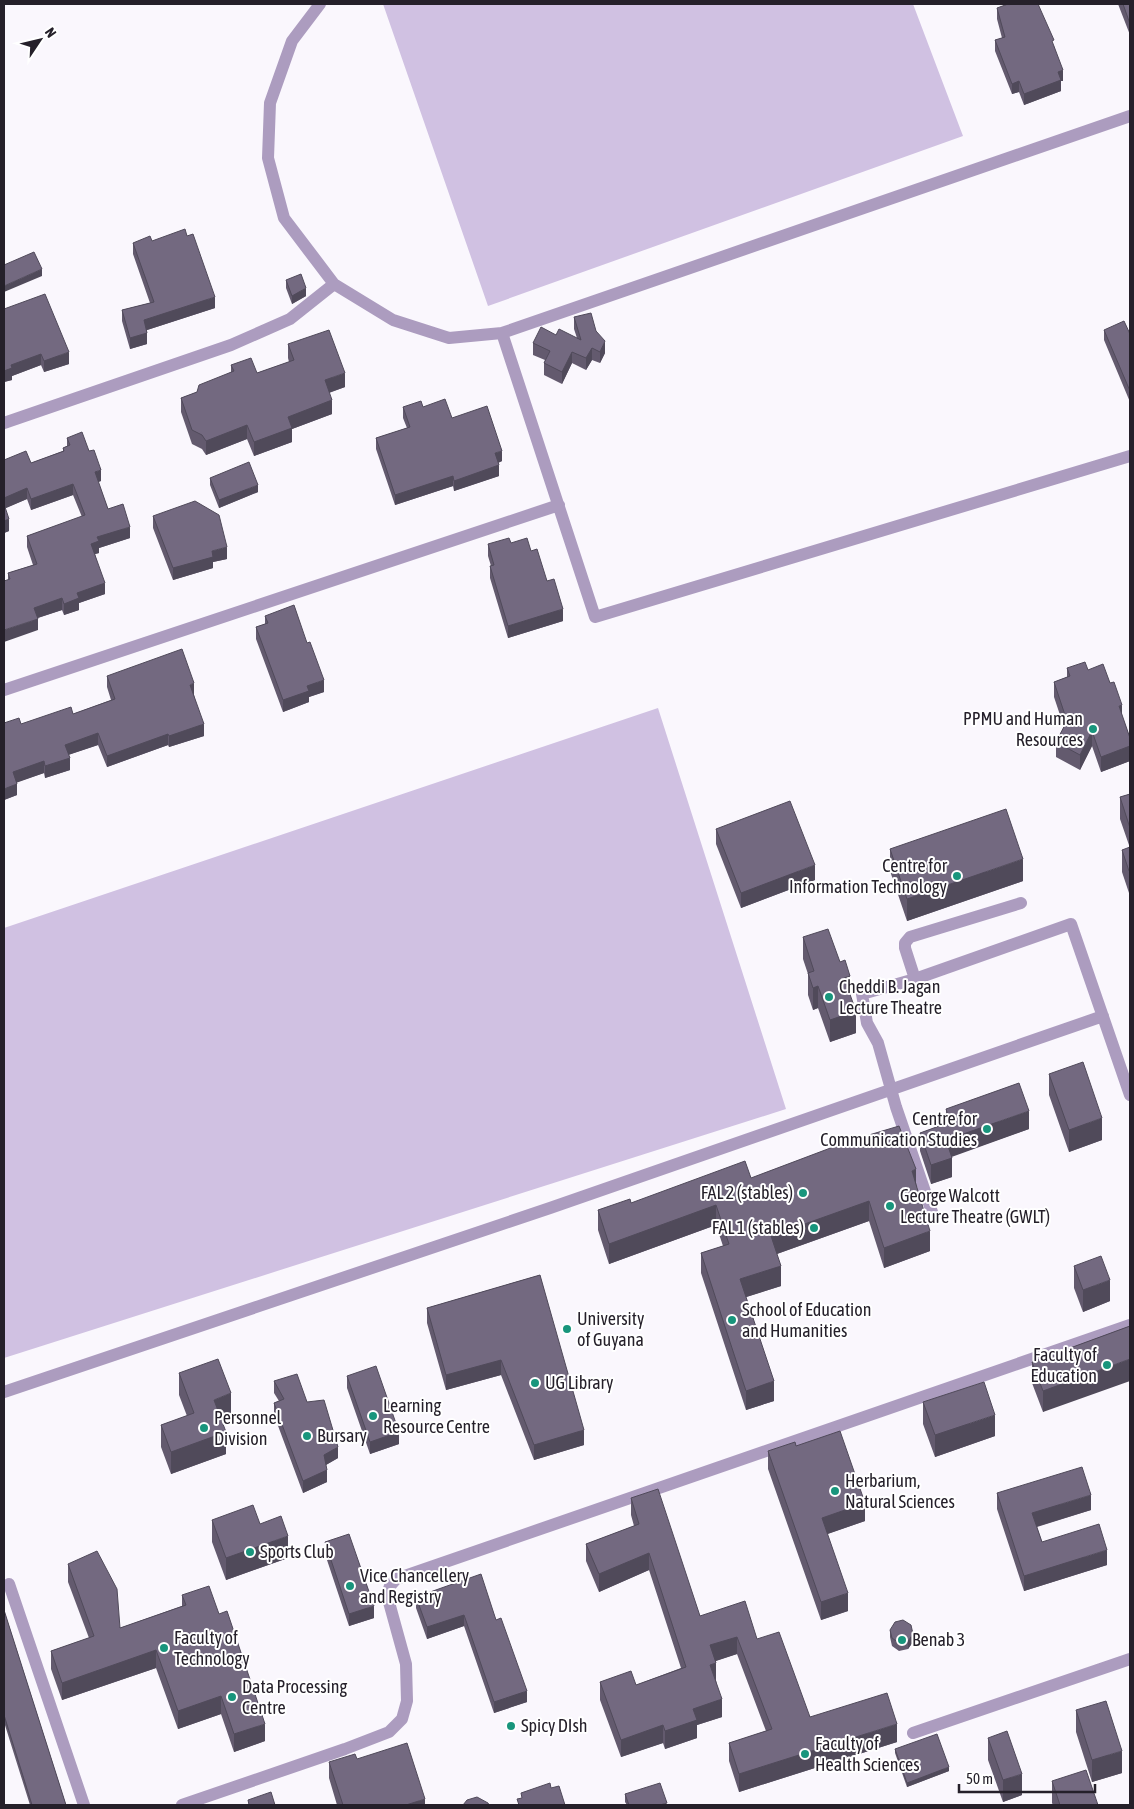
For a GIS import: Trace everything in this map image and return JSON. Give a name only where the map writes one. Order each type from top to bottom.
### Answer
[{"type":"street","points":[[320,4],[292,41],[270,103],[268,158],[284,218],[334,284],[393,320],[449,338],[502,333],[1130,116]]},
{"type":"street","points":[[4,423],[231,345],[290,320],[334,284]]},
{"type":"street","points":[[502,333],[595,616],[1130,456]]},
{"type":"street","points":[[4,690],[558,505]]},
{"type":"street","points":[[915,979],[904,948],[905,943],[910,937],[1021,903]]},
{"type":"street","points":[[933,1215],[878,1043],[867,1023],[862,994],[915,979],[1071,924],[1130,1094]]},
{"type":"street","points":[[4,1392],[550,1208],[1103,1016]]},
{"type":"street","points":[[182,1805],[345,1750],[389,1732],[402,1719],[407,1701],[406,1664],[388,1595],[390,1586],[396,1579],[1130,1325]]},
{"type":"street","points":[[9,1584],[84,1805]]},
{"type":"street","points":[[913,1733],[1130,1659]]},
{"type":"shaded area","points":[[383,4],[913,4],[963,136],[488,306]]},
{"type":"shaded area","points":[[658,708],[786,1109],[4,1358],[4,928]]},
{"type":"building","points":[[1008,4],[1038,4],[1054,40],[1052,41],[1063,70],[1058,72],[1061,80],[1024,94],[1019,81],[1012,84],[995,40],[1005,37],[997,8]]},
{"type":"building","points":[[1123,4],[1130,4],[1130,24]]},
{"type":"building","points":[[185,229],[187,236],[193,234],[215,297],[144,320],[147,333],[130,338],[122,310],[154,302],[133,243],[150,236],[152,241]]},
{"type":"building","points":[[34,252],[42,269],[4,286],[4,265]]},
{"type":"building","points":[[301,274],[306,288],[292,296],[286,280]]},
{"type":"building","points":[[45,294],[69,352],[44,361],[41,354],[11,365],[12,368],[4,371],[4,309]]},
{"type":"building","points":[[591,313],[596,331],[605,341],[600,352],[592,348],[586,358],[572,352],[562,372],[544,363],[550,351],[533,343],[541,327],[556,335],[559,329],[581,340],[574,317]]},
{"type":"building","points":[[1124,321],[1130,334],[1130,391],[1104,330]]},
{"type":"building","points":[[329,330],[345,373],[325,380],[332,400],[288,417],[292,428],[254,442],[247,425],[206,441],[202,435],[192,430],[181,398],[197,392],[199,385],[234,371],[231,365],[251,358],[257,373],[294,360],[288,344]]},
{"type":"building","points":[[445,399],[452,418],[487,406],[502,451],[495,453],[499,465],[454,481],[453,476],[395,495],[376,438],[410,427],[403,407],[421,401],[423,407]]},
{"type":"building","points":[[82,432],[89,451],[94,450],[101,470],[95,472],[108,509],[123,504],[130,527],[97,537],[99,541],[91,544],[105,583],[77,593],[79,598],[64,604],[62,598],[34,608],[38,619],[4,630],[4,581],[10,579],[8,573],[37,564],[27,536],[85,515],[73,484],[31,499],[27,488],[4,498],[4,460],[26,451],[31,463],[64,451],[63,448],[70,445],[67,438]]},
{"type":"building","points":[[249,462],[258,485],[219,500],[210,478]]},
{"type":"building","points":[[195,501],[219,515],[227,547],[212,551],[213,557],[173,568],[153,516]]},
{"type":"building","points":[[4,504],[9,519],[4,521]]},
{"type":"building","points":[[509,538],[511,543],[527,538],[531,551],[537,549],[547,581],[554,579],[563,609],[508,626],[490,566],[494,565],[488,544]]},
{"type":"building","points":[[294,605],[307,643],[310,642],[324,680],[307,686],[309,691],[283,700],[256,627],[268,623],[265,616]]},
{"type":"building","points":[[182,649],[194,683],[190,685],[204,724],[169,736],[168,734],[107,756],[98,733],[65,745],[70,758],[45,766],[44,761],[13,772],[17,784],[4,789],[4,723],[19,718],[21,724],[71,707],[73,714],[115,699],[107,676]]},
{"type":"building","name":"PPMU and Human Resources","points":[[1085,662],[1088,670],[1103,664],[1110,683],[1114,682],[1122,705],[1119,706],[1130,738],[1130,746],[1101,757],[1092,731],[1080,755],[1056,742],[1067,721],[1054,682],[1070,676],[1067,668]]},
{"type":"building","points":[[1130,794],[1130,828],[1120,797]]},
{"type":"building","points":[[790,801],[815,865],[741,893],[716,829]]},
{"type":"building","points":[[1006,809],[1023,859],[907,899],[890,849]]},
{"type":"building","points":[[1130,847],[1130,871],[1129,871],[1122,850]]},
{"type":"building","name":"Cheddi B. Jagan Lecture Theatre","points":[[828,929],[840,962],[845,960],[850,976],[844,978],[856,1011],[830,1020],[818,986],[813,988],[808,973],[814,971],[803,937]]},
{"type":"building","points":[[1083,1062],[1102,1118],[1069,1130],[1049,1074]]},
{"type":"building","points":[[1019,1083],[1029,1111],[946,1140],[952,1158],[931,1165],[920,1133],[950,1122],[946,1109]]},
{"type":"building","points":[[899,1126],[916,1169],[912,1171],[930,1231],[884,1248],[869,1201],[771,1236],[781,1266],[740,1279],[774,1381],[746,1391],[701,1253],[729,1244],[716,1205],[609,1244],[598,1210],[630,1199],[631,1203],[745,1161],[751,1178],[849,1141]]},
{"type":"building","points":[[1101,1256],[1110,1280],[1083,1290],[1074,1266]]},
{"type":"building","name":"UG Library","points":[[540,1275],[584,1430],[534,1445],[501,1360],[446,1375],[427,1308]]},
{"type":"building","points":[[1130,1326],[1130,1359],[1043,1391],[1032,1362]]},
{"type":"building","points":[[218,1359],[231,1393],[214,1400],[226,1432],[171,1452],[161,1425],[194,1413],[179,1373]]},
{"type":"building","name":"Learning Resource Centre","points":[[376,1366],[399,1432],[370,1442],[347,1376]]},
{"type":"building","name":"Bursary","points":[[297,1374],[307,1402],[324,1400],[338,1447],[324,1455],[327,1470],[303,1481],[274,1403],[284,1399],[274,1381]]},
{"type":"building","points":[[984,1382],[995,1415],[935,1435],[923,1402]]},
{"type":"building","points":[[840,1431],[865,1503],[822,1518],[848,1593],[821,1602],[768,1451],[795,1442],[796,1446]]},
{"type":"building","points":[[1082,1467],[1091,1495],[1032,1513],[1042,1542],[1099,1524],[1107,1550],[1024,1576],[997,1493]]},
{"type":"building","points":[[658,1489],[700,1616],[745,1601],[757,1639],[779,1632],[810,1717],[887,1693],[897,1724],[739,1774],[729,1743],[772,1729],[737,1637],[710,1645],[716,1663],[710,1665],[722,1699],[693,1709],[697,1720],[665,1731],[663,1725],[621,1740],[600,1682],[631,1671],[636,1685],[686,1667],[649,1553],[599,1574],[586,1544],[639,1524],[631,1498]]},
{"type":"building","points":[[253,1505],[260,1524],[281,1516],[288,1536],[226,1558],[212,1520]]},
{"type":"building","name":"Vice Chancellery and Registry","points":[[349,1534],[374,1606],[349,1614],[325,1542]]},
{"type":"building","points":[[97,1551],[117,1589],[120,1628],[186,1605],[182,1595],[209,1586],[219,1614],[227,1611],[265,1724],[234,1734],[221,1696],[178,1711],[156,1650],[62,1683],[51,1651],[94,1636],[68,1564]]},
{"type":"building","points":[[481,1574],[496,1620],[501,1618],[527,1691],[494,1702],[464,1615],[427,1627],[416,1597]]},
{"type":"building","points":[[4,1610],[66,1805],[32,1805],[4,1715]]},
{"type":"building","points":[[903,1620],[911,1625],[913,1634],[908,1641],[899,1643],[892,1638],[890,1630],[895,1622]]},
{"type":"building","points":[[1106,1701],[1122,1751],[1092,1760],[1076,1710]]},
{"type":"building","points":[[1007,1731],[1022,1774],[1003,1780],[988,1738]]},
{"type":"building","points":[[937,1734],[949,1767],[907,1783],[895,1749]]},
{"type":"building","points":[[407,1743],[425,1799],[406,1805],[343,1805],[329,1762],[355,1754],[357,1759]]},
{"type":"building","points":[[1086,1770],[1098,1805],[1060,1805],[1052,1781]]},
{"type":"building","points":[[550,1783],[551,1788],[559,1786],[565,1805],[519,1805],[517,1799],[522,1798],[521,1793]]},
{"type":"building","points":[[660,1783],[667,1803],[660,1805],[629,1805],[625,1794]]},
{"type":"building","points":[[271,1792],[275,1805],[249,1805],[248,1800]]},
{"type":"building","points":[[477,1797],[489,1805],[463,1805],[467,1800]]},
{"type":"place","name":"PPMU and Human Resources","points":[[1093,729]]},
{"type":"place","name":"Centre for Information Technology","points":[[957,876]]},
{"type":"place","name":"Cheddi B. Jagan Lecture Theatre","points":[[829,997]]},
{"type":"place","name":"Centre for Communication Studies","points":[[987,1129]]},
{"type":"place","name":"FAL 2 (stables)","points":[[803,1193]]},
{"type":"place","name":"George Walcott Lecture Theatre (GWLT)","points":[[890,1206]]},
{"type":"place","name":"FAL 1 (stables)","points":[[814,1228]]},
{"type":"place","name":"School of Education and Humanities","points":[[732,1320]]},
{"type":"place","name":"University of Guyana","points":[[567,1329]]},
{"type":"place","name":"Faculty of Education","points":[[1107,1365]]},
{"type":"place","name":"UG Library","points":[[535,1383]]},
{"type":"place","name":"Learning Resource Centre","points":[[373,1416]]},
{"type":"place","name":"Personnel Division","points":[[204,1428]]},
{"type":"place","name":"Bursary","points":[[307,1436]]},
{"type":"place","name":"Herbarium, Natural Sciences","points":[[835,1491]]},
{"type":"place","name":"Sports Club","points":[[250,1552]]},
{"type":"place","name":"Vice Chancellery and Registry","points":[[350,1586]]},
{"type":"place","name":"Benab 3","points":[[902,1640]]},
{"type":"place","name":"Faculty of Technology","points":[[164,1648]]},
{"type":"place","name":"Data Processing Centre","points":[[232,1697]]},
{"type":"place","name":"Spicy DIsh","points":[[511,1726]]},
{"type":"place","name":"Faculty of Health Sciences","points":[[805,1754]]}]
